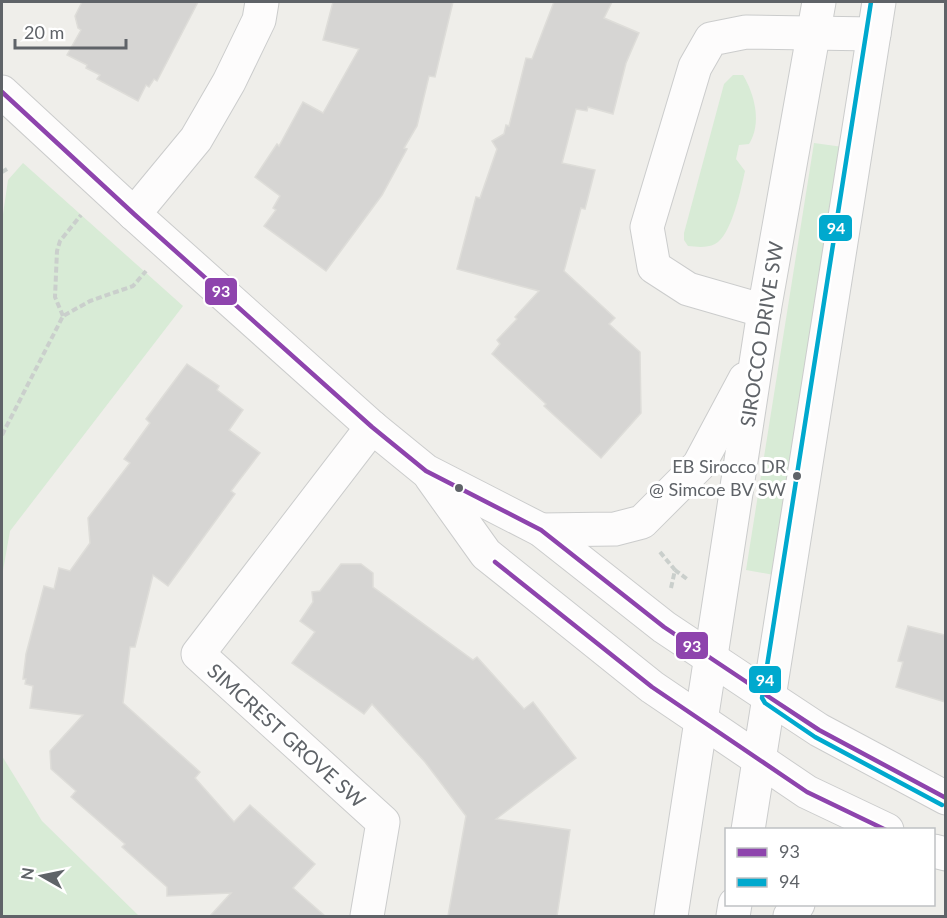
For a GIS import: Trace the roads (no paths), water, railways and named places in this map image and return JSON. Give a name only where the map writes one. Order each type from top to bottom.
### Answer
[{"type":"street","points":[[134,214],[196,139],[229,82],[259,20],[262,2]]},
{"type":"street","points":[[748,828],[879,2]]},
{"type":"street","points":[[764,310],[688,289],[654,267],[647,227],[695,67],[711,39],[816,17],[874,34]]},
{"type":"street","name":"SIROCCO DRIVE SW","points":[[671,916],[764,310],[816,17]]},
{"type":"street","points":[[2,92],[134,214],[372,427],[426,471],[541,530],[664,627],[819,730],[945,798]]},
{"type":"street","points":[[541,530],[615,529],[642,522],[699,465],[757,356]]},
{"type":"street","name":"SIMCREST GROVE SW","points":[[368,916],[383,822],[198,654],[372,427]]},
{"type":"street","points":[[426,471],[486,554],[652,687],[807,792],[883,828]]},
{"type":"place","name":"EB Sirocco DR @ Simcoe BV SW","points":[[797,476]]}]
